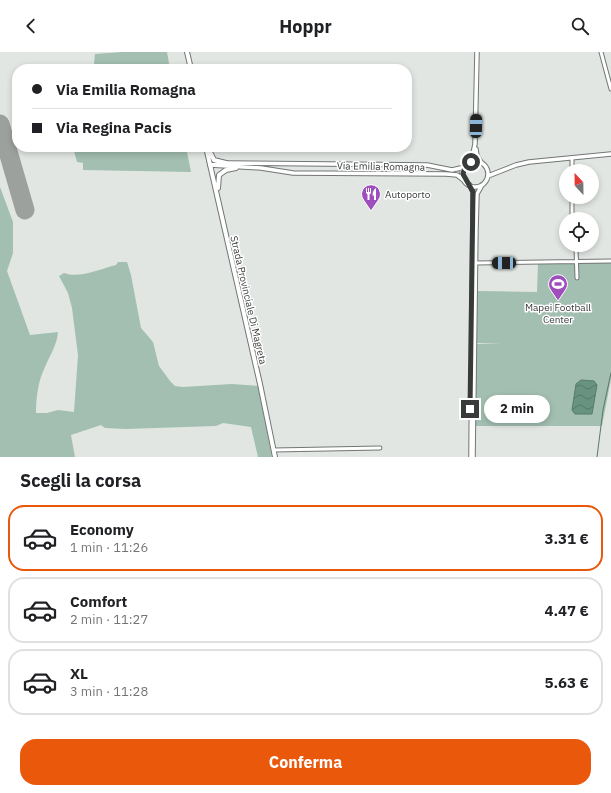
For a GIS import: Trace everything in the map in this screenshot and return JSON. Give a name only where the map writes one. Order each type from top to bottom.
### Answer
[{"type":"main road","points":[[187,52],[190,64]]},
{"type":"main road","name":"Strada Provinciale Di Magreta","points":[[209,152],[210,165],[260,384],[275,457]]},
{"type":"main road","points":[[210,152],[212,158],[226,163]]},
{"type":"main road","points":[[219,206],[220,200],[217,184],[219,175],[226,170],[236,168]]},
{"type":"street","points":[[466,182],[463,174],[466,165],[474,156],[477,52]]},
{"type":"street","points":[[601,52],[611,89]]},
{"type":"street","points":[[475,144],[477,156],[487,168],[488,176]]},
{"type":"street","points":[[472,457],[477,194],[488,176],[529,162],[611,154]]},
{"type":"street","points":[[572,158],[572,164]]},
{"type":"street","name":"Via Emilia Romagna","points":[[210,165],[226,163],[427,165],[452,170],[474,161],[482,162]]},
{"type":"street","points":[[292,164],[290,169],[294,173]]},
{"type":"street","name":"Via Emilia Romagna","points":[[210,165],[236,168],[261,168],[294,173],[446,174],[456,175],[470,185]]},
{"type":"street","points":[[487,168],[499,171]]},
{"type":"street","points":[[470,185],[482,185]]},
{"type":"street","points":[[470,185],[473,192],[472,457]]},
{"type":"street","points":[[576,252],[577,278]]},
{"type":"street","points":[[476,263],[611,261]]},
{"type":"street","points":[[274,450],[380,448]]},
{"type":"shaded area","points":[[123,52],[167,52],[169,64],[94,64],[95,54]]},
{"type":"shaded area","points":[[74,152],[187,152],[191,172],[83,170],[83,163],[77,162]]},
{"type":"shaded area","points":[[0,187],[13,222],[13,253],[7,271],[30,335],[58,332],[55,346],[39,384],[36,413],[47,413],[58,410],[74,412],[78,355],[72,308],[68,293],[59,276],[64,273],[70,275],[83,274],[116,265],[118,262],[127,262],[131,275],[141,328],[153,342],[159,366],[170,381],[175,386],[183,387],[232,384],[258,386],[272,457],[258,457],[251,427],[223,423],[216,426],[125,429],[105,428],[101,425],[71,435],[75,457],[0,457]]},
{"type":"shaded area","points":[[611,260],[611,379],[602,426],[476,426],[473,420],[473,352],[477,344],[502,343],[477,343],[477,291],[537,292],[538,261]]},
{"type":"water","points":[[581,380],[594,381],[597,385],[592,414],[575,414],[572,410],[576,384]]},
{"type":"waterway","points":[[597,457],[603,410],[611,373]]},
{"type":"taxiway","points":[[5,141],[12,139]]},
{"type":"runway","points":[[0,124],[25,210]]},
{"type":"place","name":"Autoporto","points":[[371,211]]},
{"type":"place","name":"Mapei Football Center","points":[[558,301]]},
{"type":"route","points":[[470,409],[473,192],[470,185],[464,178],[463,170],[467,164],[471,162]]}]
